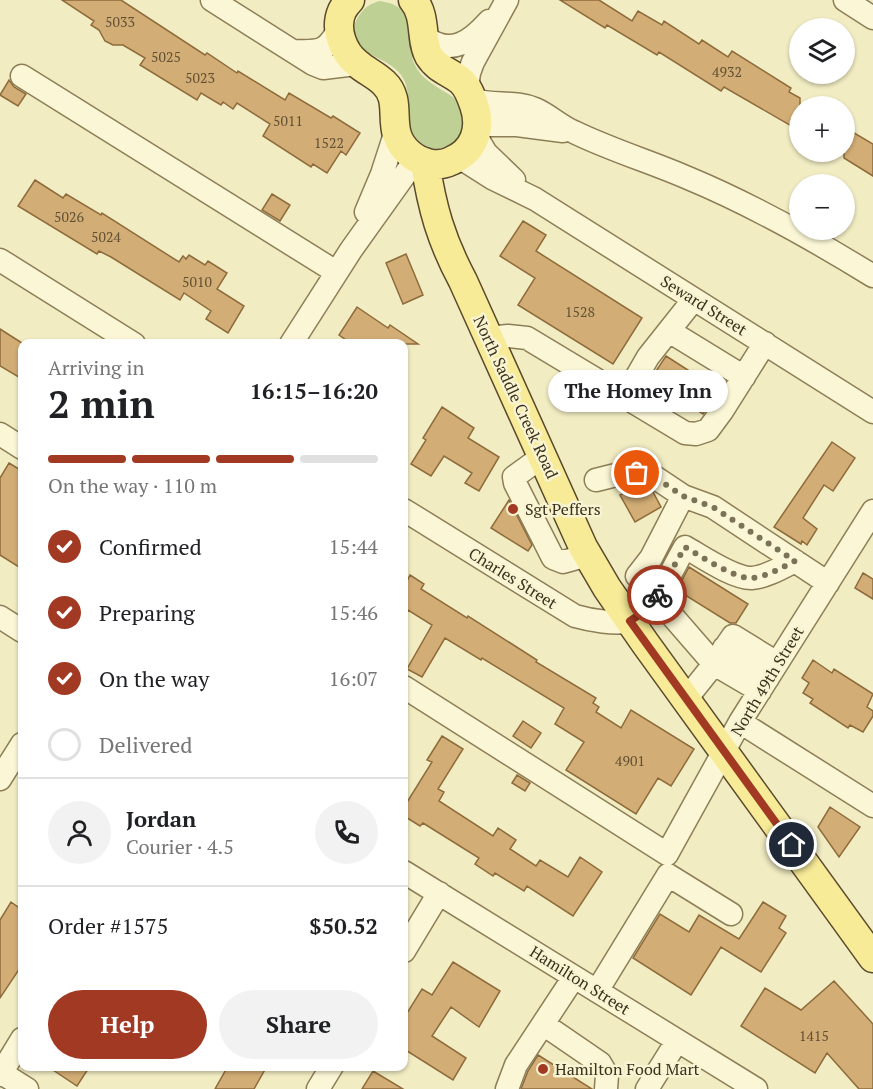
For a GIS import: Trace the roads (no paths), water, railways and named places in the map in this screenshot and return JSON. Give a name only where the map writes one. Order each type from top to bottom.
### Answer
[{"type":"main road","points":[[341,10],[341,40],[345,51],[356,63],[386,85],[392,96],[395,134],[402,146],[456,136],[462,81],[437,66],[428,55],[419,10],[413,0]]},
{"type":"main road","name":"North Saddle Creek Road","points":[[456,136],[448,178],[453,232],[463,281],[588,555],[640,614],[686,699],[873,958]]},
{"type":"street","points":[[212,0],[313,64],[323,68],[356,63]]},
{"type":"street","points":[[845,0],[873,18]]},
{"type":"street","points":[[425,37],[441,45],[459,45],[476,36],[504,5]]},
{"type":"street","points":[[456,136],[473,62],[504,5]]},
{"type":"street","points":[[295,51],[322,50],[332,42],[341,10]]},
{"type":"street","points":[[22,76],[336,272]]},
{"type":"street","points":[[294,339],[336,272],[411,166],[456,136],[517,125],[573,132],[688,178],[756,208],[794,228],[873,276]]},
{"type":"street","points":[[351,250],[382,174],[395,134]]},
{"type":"street","name":"Seward Street","points":[[456,136],[492,178],[535,199],[873,412]]},
{"type":"street","points":[[0,260],[126,339]]},
{"type":"street","points":[[625,397],[648,357],[694,299]]},
{"type":"street","points":[[669,331],[744,377]]},
{"type":"street","points":[[489,338],[508,336],[527,338],[685,433],[696,435],[708,430],[765,343]]},
{"type":"street","points":[[0,434],[18,445]]},
{"type":"street","points":[[596,480],[624,473],[650,474],[683,496],[713,507],[828,583]]},
{"type":"street","points":[[637,576],[651,558],[683,496]]},
{"type":"street","name":"North 49th Street","points":[[408,690],[667,854],[740,722],[873,511]]},
{"type":"street","name":"Charles Street","points":[[408,512],[575,616],[595,621],[640,614]]},
{"type":"street","points":[[640,614],[685,547],[728,572],[751,578],[777,570],[795,561]]},
{"type":"street","points":[[640,614],[668,611],[719,656],[768,677]]},
{"type":"street","points":[[0,617],[18,629]]},
{"type":"street","points":[[686,699],[733,636],[768,677]]},
{"type":"street","points":[[740,722],[873,806]]},
{"type":"street","points":[[0,779],[18,750]]},
{"type":"street","name":"Hamilton Street","points":[[408,874],[756,1089]]},
{"type":"street","points":[[597,991],[668,875],[730,914]]},
{"type":"street","points":[[408,944],[439,893]]},
{"type":"street","points":[[507,1089],[516,1065],[574,977]]},
{"type":"street","points":[[543,1024],[600,1064],[607,1075],[606,1089]]},
{"type":"street","points":[[647,1089],[677,1041]]},
{"type":"street","points":[[18,1045],[0,1073],[27,1089]]},
{"type":"street","points":[[318,1089],[329,1071]]},
{"type":"place","name":"The Homey Inn","points":[[637,473]]},
{"type":"place","name":"Sgt Peffers","points":[[513,509]]},
{"type":"place","name":"Hamilton Food Mart","points":[[543,1069]]}]
